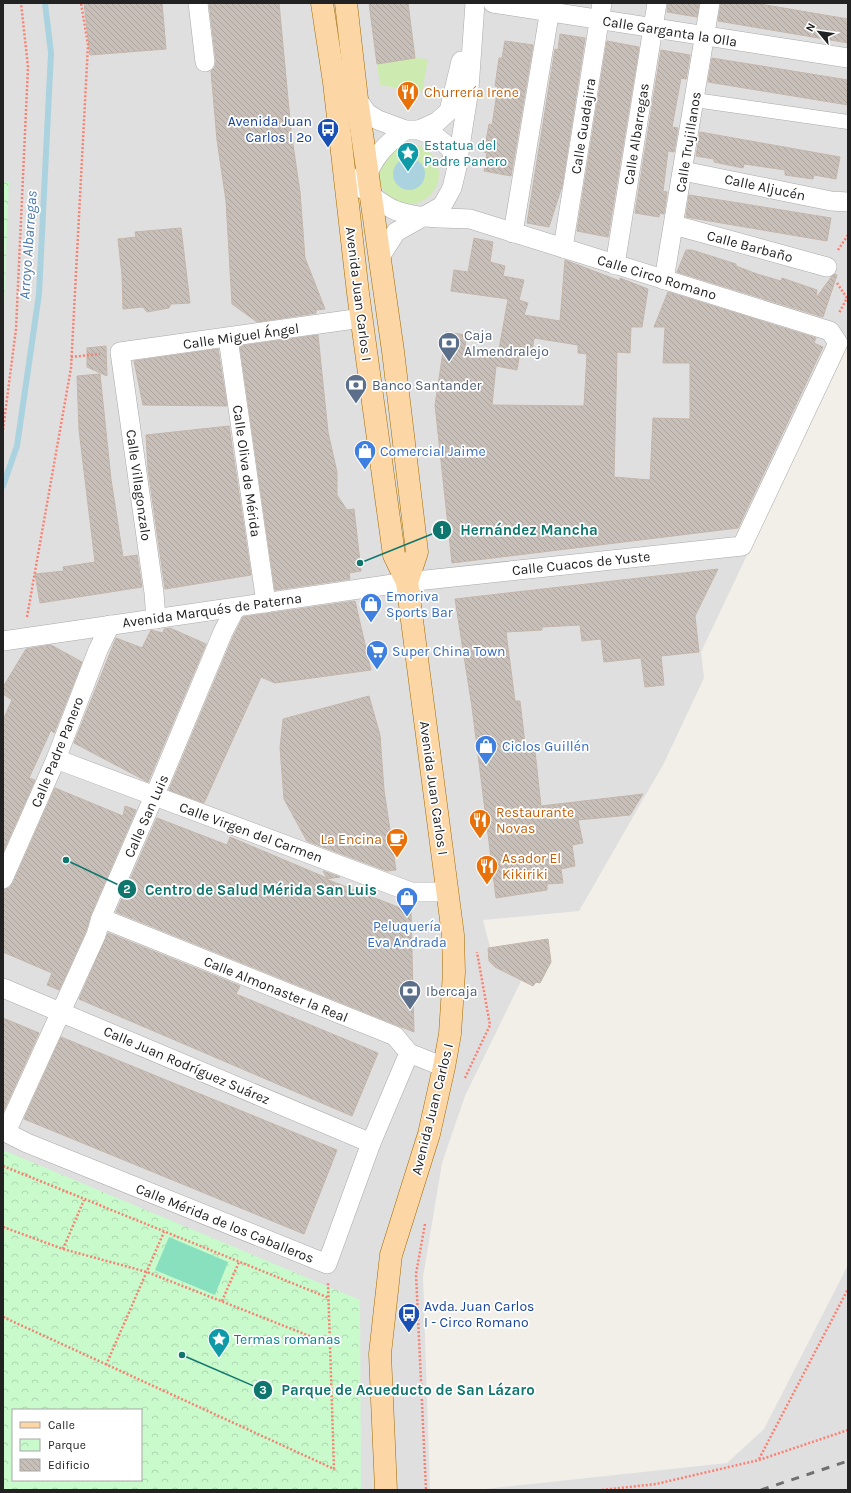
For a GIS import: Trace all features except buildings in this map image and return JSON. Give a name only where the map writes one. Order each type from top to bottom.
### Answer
[{"type":"main road","name":"Avenida Juan Carlos I","points":[[322,3],[394,555],[414,581]]},
{"type":"main road","name":"Avenida Juan Carlos I","points":[[346,3],[367,185],[380,257],[393,351],[417,552],[414,581],[453,935],[454,972],[450,1034],[444,1067],[429,1134],[391,1255],[380,1354],[386,1490]]},
{"type":"street","points":[[198,3],[205,62]]},
{"type":"street","points":[[350,224],[384,146],[412,130],[437,122],[449,110],[475,3]]},
{"type":"street","points":[[380,257],[396,232],[442,206],[452,188],[457,167],[469,89],[475,3]]},
{"type":"street","name":"Calle Garganta la Olla","points":[[493,3],[601,11],[653,28],[848,58]]},
{"type":"street","name":"Calle Albarregas","points":[[615,265],[657,3]]},
{"type":"street","name":"Calle Trujillanos","points":[[664,280],[710,3]]},
{"type":"street","points":[[513,233],[550,7]]},
{"type":"street","name":"Calle Guadajira","points":[[563,248],[601,11]]},
{"type":"street","points":[[357,99],[367,113],[378,120],[435,136],[450,148],[457,167]]},
{"type":"street","points":[[695,100],[848,122]]},
{"type":"street","name":"Calle Aljucén","points":[[683,170],[831,201],[848,202]]},
{"type":"street","points":[[344,171],[367,185],[397,211],[424,217]]},
{"type":"street","points":[[452,188],[470,220]]},
{"type":"street","name":"Calle Circo Romano","points":[[424,217],[470,220],[830,331],[838,343],[742,546]]},
{"type":"street","name":"Calle Barbaño","points":[[674,225],[827,267]]},
{"type":"street","name":"Calle Miguel Ángel","points":[[120,352],[362,318]]},
{"type":"street","name":"Calle Oliva de Mérida","points":[[228,338],[266,603]]},
{"type":"street","name":"Calle Villagonzalo","points":[[120,352],[156,619]]},
{"type":"street","name":"Calle Cuacos de Yuste","points":[[414,581],[742,546]]},
{"type":"street","name":"Avenida Marqués de Paterna","points":[[3,641],[110,625],[235,609],[414,581]]},
{"type":"street","name":"Calle San Luis","points":[[4,1132],[62,1012],[96,935],[101,918],[154,797],[223,632],[235,609]]},
{"type":"street","name":"Calle Padre Panero","points":[[3,879],[56,759],[98,650],[110,625]]},
{"type":"street","name":"Calle Virgen del Carmen","points":[[56,759],[154,797],[411,892],[448,892]]},
{"type":"street","name":"Calle Almonaster la Real","points":[[101,918],[395,1036],[409,1053],[444,1067]]},
{"type":"street","name":"Calle Juan Rodríguez Suárez","points":[[3,988],[371,1143]]},
{"type":"street","name":"Calle Mérida de los Caballeros","points":[[4,1132],[27,1143],[327,1264],[371,1143],[409,1053]]},
{"type":"path","points":[[3,430],[16,330],[28,68],[21,3]]},
{"type":"path","points":[[33,637],[27,617],[71,357],[88,45],[81,3]]},
{"type":"path","points":[[71,357],[120,352]]},
{"type":"path","points":[[453,935],[474,940],[490,1025],[463,1082]]},
{"type":"path","points":[[3,1166],[328,1298]]},
{"type":"path","points":[[63,1249],[84,1200]]},
{"type":"path","points":[[426,1221],[416,1274],[426,1490]]},
{"type":"path","points":[[3,1227],[63,1249],[147,1272],[330,1344]]},
{"type":"path","points":[[106,1365],[164,1232]]},
{"type":"path","points":[[222,1302],[239,1262]]},
{"type":"path","points":[[3,1317],[334,1469],[327,1264]]},
{"type":"path","points":[[759,1460],[848,1289]]},
{"type":"path","points":[[602,1490],[656,1484],[759,1460],[848,1430]]},
{"type":"shaded area","points":[[3,3],[848,3],[848,342],[701,652],[704,678],[664,763],[579,911],[483,920],[490,947],[489,961],[504,972],[522,979],[465,1096],[442,1163],[423,1277],[430,1490],[3,1490]]},
{"type":"shaded area","points":[[848,1265],[848,1490],[475,1490],[727,1463],[764,1429]]},
{"type":"green space","points":[[415,58],[428,59],[422,92],[380,85],[377,64]]},
{"type":"green space","points":[[409,144],[426,149],[434,157],[439,174],[434,191],[426,199],[409,204],[392,199],[384,191],[379,174],[384,157],[392,149]]},
{"type":"green space","points":[[3,182],[9,182],[3,333]]},
{"type":"green space","points":[[3,1150],[360,1300],[361,1490],[3,1490]]},
{"type":"green space","points":[[169,1237],[228,1262],[215,1295],[155,1270]]},
{"type":"water","points":[[406,158],[412,158],[422,165],[425,174],[424,180],[418,187],[412,190],[406,190],[396,183],[393,177],[393,171],[400,161]]},
{"type":"waterway","name":"Arroyo Albarregas","points":[[3,486],[17,446],[39,294],[51,53],[45,3]]},
{"type":"railway","points":[[761,1490],[848,1461]]},
{"type":"place","name":"Churrería Irene","points":[[408,112]]},
{"type":"place","name":"Avenida Juan Carlos I 2º","points":[[328,148]]},
{"type":"place","name":"Estatua del Padre Panero","points":[[408,172]]},
{"type":"place","name":"Caja Almendralejo","points":[[449,362]]},
{"type":"place","name":"Banco Santander","points":[[356,404]]},
{"type":"place","name":"Comercial Jaime","points":[[365,470]]},
{"type":"place","name":"Hernández Mancha","points":[[360,563]]},
{"type":"place","name":"Emoriva Sports Bar","points":[[371,624]]},
{"type":"place","name":"Super China Town","points":[[377,670]]},
{"type":"place","name":"Ciclos Guillén","points":[[486,766]]},
{"type":"place","name":"Restaurante Novas","points":[[480,840]]},
{"type":"place","name":"La Encina","points":[[397,858]]},
{"type":"place","name":"Centro de Salud Mérida San Luis","points":[[66,860]]},
{"type":"place","name":"Asador El Kikiriki","points":[[487,886]]},
{"type":"place","name":"Peluquería Eva Andrada","points":[[407,918]]},
{"type":"place","name":"Ibercaja","points":[[410,1010]]},
{"type":"place","name":"Avda. Juan Carlos I - Circo Romano","points":[[409,1334]]},
{"type":"place","name":"Parque de Acueducto de San Lázaro","points":[[182,1355]]},
{"type":"place","name":"Termas romanas","points":[[219,1358]]}]
